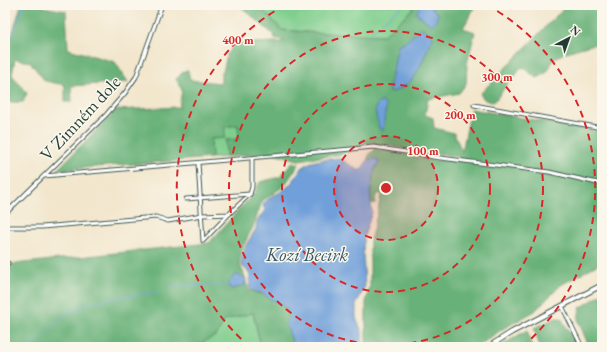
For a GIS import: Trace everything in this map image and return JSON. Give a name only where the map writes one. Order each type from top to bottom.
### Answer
[{"type":"street","name":"V Zimném dole","points":[[5,214],[125,93],[136,77],[162,5]]},
{"type":"street","points":[[474,104],[602,128]]},
{"type":"street","points":[[44,176],[252,159],[374,147],[433,157],[549,172],[602,184]]},
{"type":"street","points":[[198,163],[204,241],[250,194],[252,187],[252,159]]},
{"type":"street","points":[[186,199],[250,194]]},
{"type":"street","points":[[5,227],[42,227],[156,217],[168,221],[202,215],[229,214]]},
{"type":"street","points":[[488,347],[512,332],[602,285]]},
{"type":"street","points":[[562,306],[582,347]]},
{"type":"green space","points":[[21,5],[43,5],[43,7],[66,11],[68,49],[115,62],[128,82],[71,86],[72,102],[65,102],[65,85],[45,81],[30,62],[15,59],[12,75],[27,93],[23,102],[5,102],[5,37],[12,35]]},
{"type":"green space","points":[[239,5],[262,5],[263,10],[282,30],[384,35],[417,5],[476,5],[463,28],[475,32],[467,64],[466,84],[459,93],[428,99],[425,115],[433,118],[434,128],[454,133],[462,152],[471,109],[602,132],[602,262],[561,285],[535,311],[501,330],[477,347],[366,347],[366,302],[370,286],[370,241],[381,193],[376,195],[375,204],[372,203],[371,183],[376,167],[379,163],[373,158],[367,161],[369,155],[375,149],[398,152],[429,160],[460,161],[461,157],[367,143],[342,154],[298,160],[273,153],[226,157],[226,140],[239,139],[238,125],[225,127],[225,138],[211,139],[212,158],[57,170],[116,110],[179,107],[182,90],[176,79],[184,71],[188,70],[190,80],[221,83],[221,72],[223,72],[227,54],[235,43],[283,42],[280,39],[275,39],[274,35]],"holes":[[[422,28],[433,37],[422,63],[413,78],[399,89],[389,92],[398,45],[408,40]]]},
{"type":"green space","points":[[262,5],[416,5],[385,35],[282,30],[263,10]]},
{"type":"green space","points":[[565,5],[602,5],[602,43],[579,48],[562,54],[552,62],[546,73],[537,78],[522,67],[494,102],[485,100],[480,94],[561,11]]},
{"type":"green space","points":[[238,125],[239,139],[226,140],[226,157],[212,158],[211,139],[225,138],[224,127]]},
{"type":"green space","points":[[293,162],[299,164],[284,186],[262,201],[253,227],[243,246],[239,263],[244,274],[248,290],[272,298],[283,305],[291,323],[291,347],[261,347],[253,313],[225,320],[217,335],[196,346],[5,347],[5,289],[8,288],[5,265],[209,243],[255,192],[260,182],[280,177]]},
{"type":"green space","points":[[602,294],[602,347],[589,347],[578,320],[580,308]]},
{"type":"green space","points":[[253,313],[261,347],[188,347],[196,346],[217,335],[225,320]]},
{"type":"green space","points":[[555,318],[561,318],[578,347],[540,347],[534,328]]},
{"type":"green space","points":[[527,330],[532,347],[499,347]]},
{"type":"water","points":[[420,5],[428,5],[438,13],[436,20],[431,25],[416,13]]},
{"type":"water","points":[[422,28],[434,37],[419,69],[409,83],[392,92],[389,89],[398,45],[408,40]]},
{"type":"water","points":[[382,101],[386,107],[383,131],[379,128],[375,110],[377,104]]},
{"type":"water","name":"Kozí Becirk","points":[[339,158],[358,170],[361,170],[367,161],[373,158],[378,160],[379,163],[375,168],[373,177],[370,192],[372,212],[364,236],[363,253],[365,286],[356,305],[356,318],[362,332],[362,347],[290,347],[292,341],[286,325],[289,314],[286,308],[261,293],[253,291],[249,288],[250,277],[248,271],[241,263],[246,245],[256,229],[257,221],[265,210],[263,205],[266,201],[288,187],[306,165],[320,160]]},
{"type":"water","points":[[235,275],[246,278],[245,285],[233,289],[229,288],[229,282]]},
{"type":"waterway","points":[[5,54],[24,5]]},
{"type":"waterway","points":[[371,31],[403,5]]},
{"type":"waterway","points":[[170,286],[229,285]]},
{"type":"waterway","points":[[29,347],[69,312],[90,303],[106,299],[161,292]]}]
